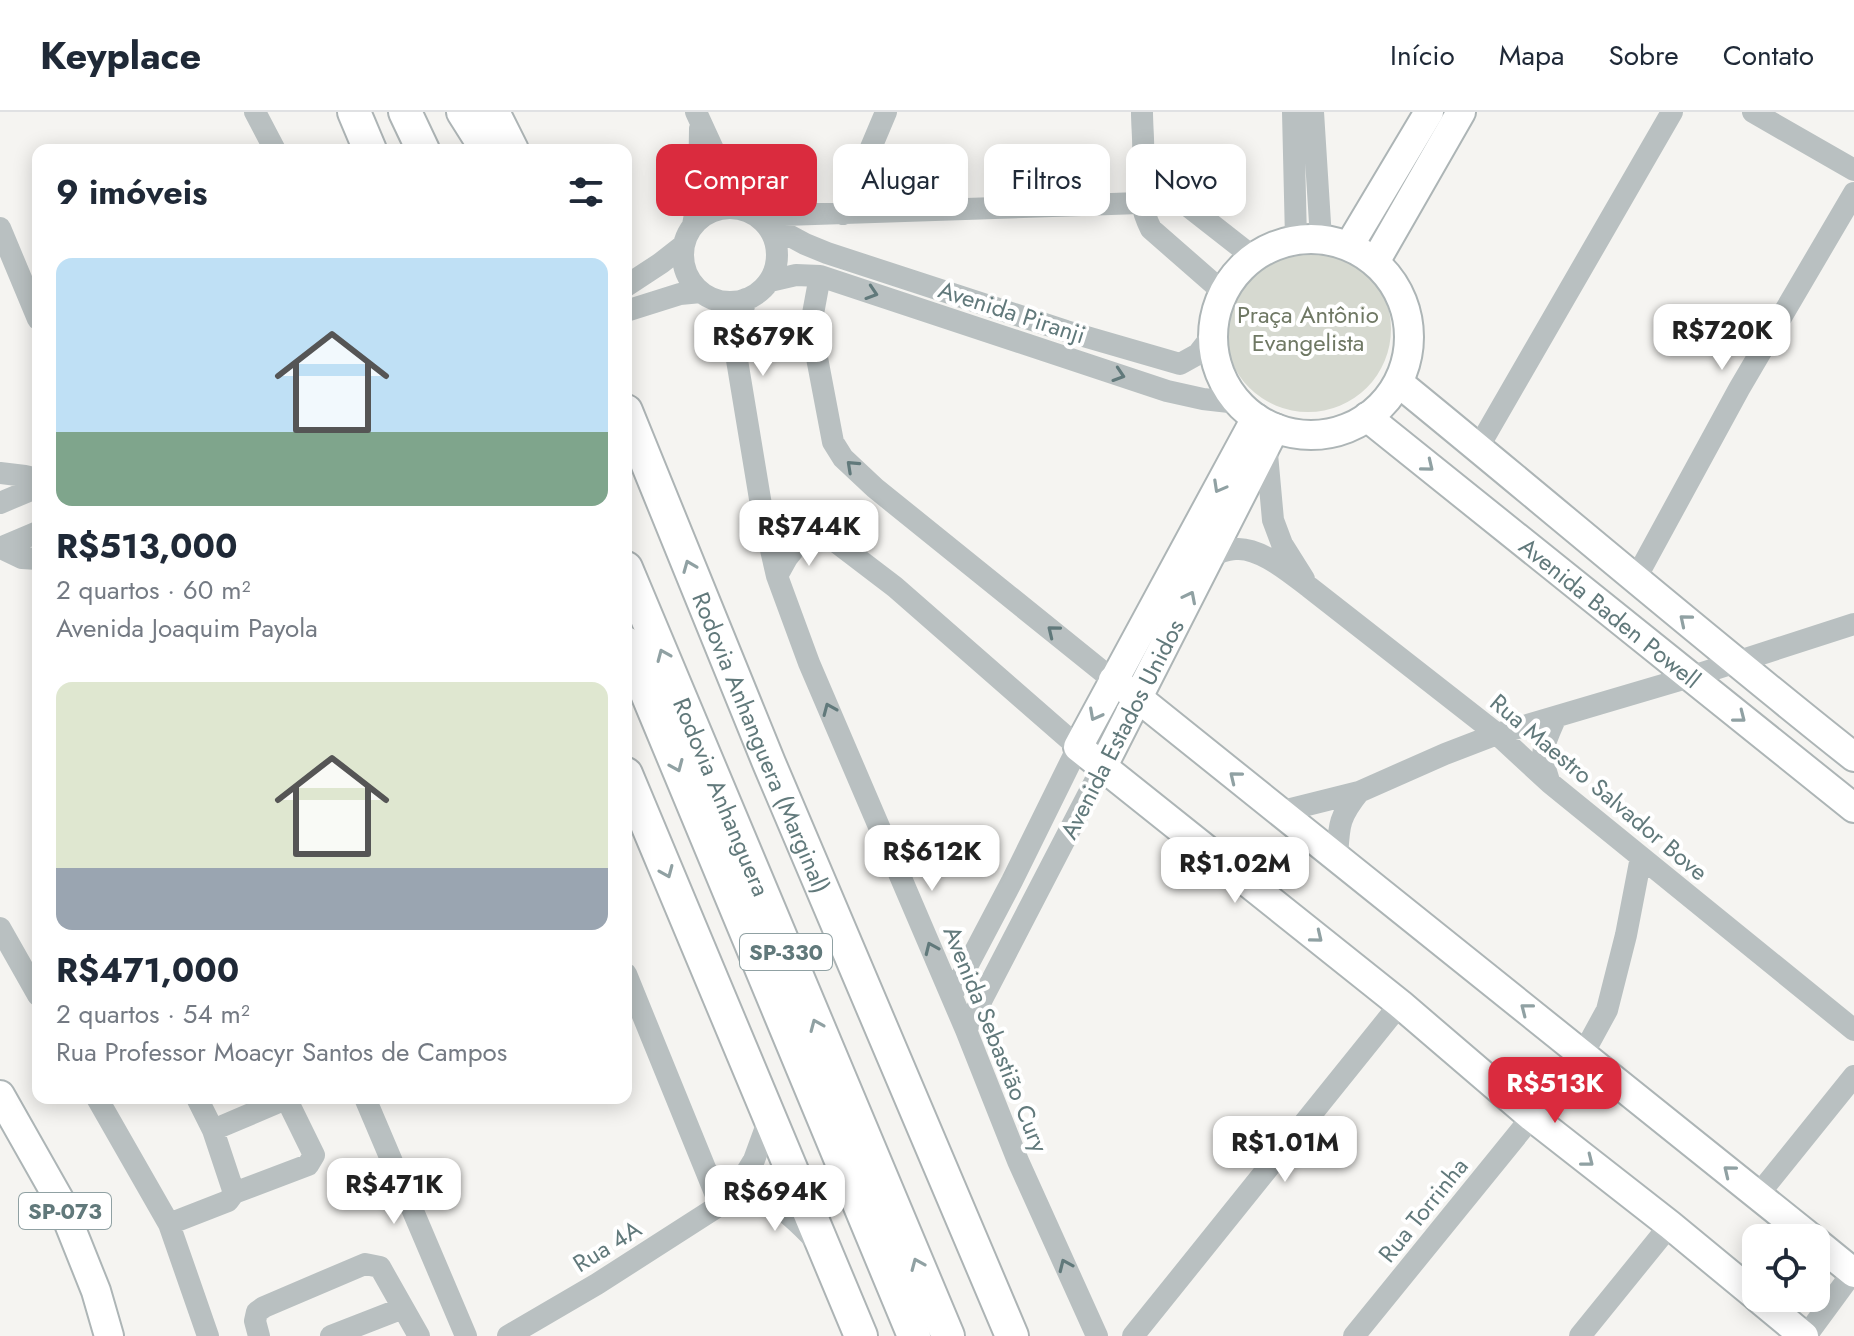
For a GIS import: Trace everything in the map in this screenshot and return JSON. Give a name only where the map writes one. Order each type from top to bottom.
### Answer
[{"type":"highway","points":[[354,112],[367,144]]},
{"type":"highway","points":[[405,112],[420,144]]},
{"type":"highway","points":[[430,112],[444,144]]},
{"type":"highway","points":[[463,112],[483,144]]},
{"type":"highway","points":[[493,112],[509,144]]},
{"type":"highway","name":"Rodovia Anhanguera (Marginal)","points":[[632,426],[769,763],[1012,1336]]},
{"type":"highway","name":"Rodovia Anhanguera","points":[[632,582],[948,1336]]},
{"type":"highway","name":"Rodovia Anhanguera","points":[[632,657],[914,1336]]},
{"type":"highway","points":[[632,788],[861,1336]]},
{"type":"main road","points":[[1349,246],[1429,112]]},
{"type":"main road","points":[[1375,262],[1461,112]]},
{"type":"main road","points":[[1309,239],[1349,246],[1375,262],[1396,287],[1408,318],[1409,351],[1399,383],[1385,402],[1367,417],[1338,431],[1306,435],[1259,423],[1223,381],[1215,359],[1212,336],[1215,314],[1223,292],[1236,273],[1253,257],[1273,246],[1309,239]]},
{"type":"main road","name":"Avenida Baden Powell","points":[[1399,383],[1854,757]]},
{"type":"main road","name":"Avenida Baden Powell","points":[[1367,417],[1854,808]]},
{"type":"main road","name":"Avenida Estados Unidos","points":[[1103,766],[1211,555],[1259,423]]},
{"type":"main road","name":"Avenida Estados Unidos","points":[[1078,747],[1259,423]]},
{"type":"main road","points":[[1113,680],[1794,1224]]},
{"type":"main road","points":[[1078,747],[1400,1004],[1532,1117],[1742,1285]]},
{"type":"main road","name":"SP-073","points":[[0,1095],[60,1201],[96,1291],[109,1336]]},
{"type":"main road","points":[[1830,1253],[1853,1272]]},
{"type":"main road","points":[[1775,1312],[1805,1336]]},
{"type":"street","points":[[255,112],[272,144]]},
{"type":"street","points":[[873,144],[886,112]]},
{"type":"street","points":[[1142,112],[1143,144]]},
{"type":"street","points":[[1293,112],[1309,239]]},
{"type":"street","points":[[1309,239],[1313,112]]},
{"type":"street","points":[[1478,448],[1672,112]]},
{"type":"street","points":[[1753,112],[1854,170]]},
{"type":"street","points":[[698,118],[713,144]]},
{"type":"street","points":[[698,118],[699,193],[682,258],[691,283],[701,292],[722,302],[734,302],[759,292],[770,281],[778,251],[774,236],[754,216]]},
{"type":"street","points":[[1636,578],[1739,389],[1854,193]]},
{"type":"street","points":[[968,209],[1126,204]]},
{"type":"street","points":[[632,282],[651,270],[688,235],[702,216]]},
{"type":"street","name":"Avenida Piranji","points":[[754,216],[827,253],[1066,331],[1180,364],[1198,354],[1212,336]]},
{"type":"street","points":[[1146,216],[1151,229],[1223,292]]},
{"type":"street","points":[[1202,216],[1253,257]]},
{"type":"street","points":[[0,228],[32,305]]},
{"type":"street","name":"Avenida Piranji","points":[[770,281],[796,275],[820,276],[1167,391],[1203,399],[1259,423]]},
{"type":"street","points":[[820,276],[812,319],[814,342],[833,442],[843,458],[875,488],[1113,680]]},
{"type":"street","points":[[633,309],[680,294],[701,292]]},
{"type":"street","name":"Avenida Sebastião Cury","points":[[746,299],[739,323],[736,354],[752,454],[777,576],[809,663],[952,995],[1018,1161],[1097,1336]]},
{"type":"street","name":"Rua Maestro Salvador Bove","points":[[1259,423],[1273,520],[1282,544],[1309,587]]},
{"type":"street","points":[[0,473],[32,478]]},
{"type":"street","points":[[0,503],[32,490]]},
{"type":"street","points":[[0,548],[32,535]]},
{"type":"street","points":[[777,576],[795,548],[808,540],[823,538],[836,542],[895,587],[1078,747]]},
{"type":"street","points":[[0,548],[22,558],[32,559]]},
{"type":"street","name":"Rua Maestro Salvador Bove","points":[[1211,555],[1236,549],[1249,550],[1309,587],[1497,734],[1550,783],[1854,1030]]},
{"type":"street","points":[[1279,812],[1359,792],[1497,734],[1555,719],[1854,624]]},
{"type":"street","points":[[1550,783],[1542,751],[1555,719]]},
{"type":"street","name":"Avenida Estados Unidos","points":[[952,995],[1078,747]]},
{"type":"street","name":"Avenida Estados Unidos","points":[[966,1030],[1103,766]]},
{"type":"street","points":[[1337,858],[1339,828],[1344,811],[1359,792]]},
{"type":"street","name":"Rua Torrinha","points":[[1354,1336],[1583,1054],[1607,1010],[1641,857]]},
{"type":"street","points":[[0,928],[32,984]]},
{"type":"street","points":[[632,988],[726,1201],[748,1196],[762,1198],[778,1206],[824,1250]]},
{"type":"street","points":[[1133,1336],[1400,1004]]},
{"type":"street","points":[[1758,1195],[1854,1076]]},
{"type":"street","points":[[100,1104],[169,1224],[208,1336]]},
{"type":"street","points":[[200,1104],[213,1130],[234,1193]]},
{"type":"street","points":[[213,1130],[272,1104]]},
{"type":"street","points":[[169,1224],[228,1201],[234,1193],[308,1165],[314,1155],[289,1104]]},
{"type":"street","points":[[368,1104],[466,1336]]},
{"type":"street","name":"Rua 4A","points":[[508,1336],[597,1284],[726,1201],[754,1160],[769,1119]]},
{"type":"street","points":[[1580,1336],[1670,1225]]},
{"type":"street","points":[[259,1336],[255,1321],[257,1312],[264,1307],[365,1264],[380,1267],[419,1336]]},
{"type":"street","points":[[1805,1336],[1853,1272]]},
{"type":"street","points":[[331,1336],[403,1308]]},
{"type":"green space","name":"Praça Antônio Evangelista","points":[[1308,246],[1340,252],[1367,270],[1385,297],[1391,329],[1385,361],[1367,388],[1340,406],[1308,412],[1276,406],[1249,388],[1231,361],[1225,329],[1231,297],[1249,270],[1276,252]]}]
